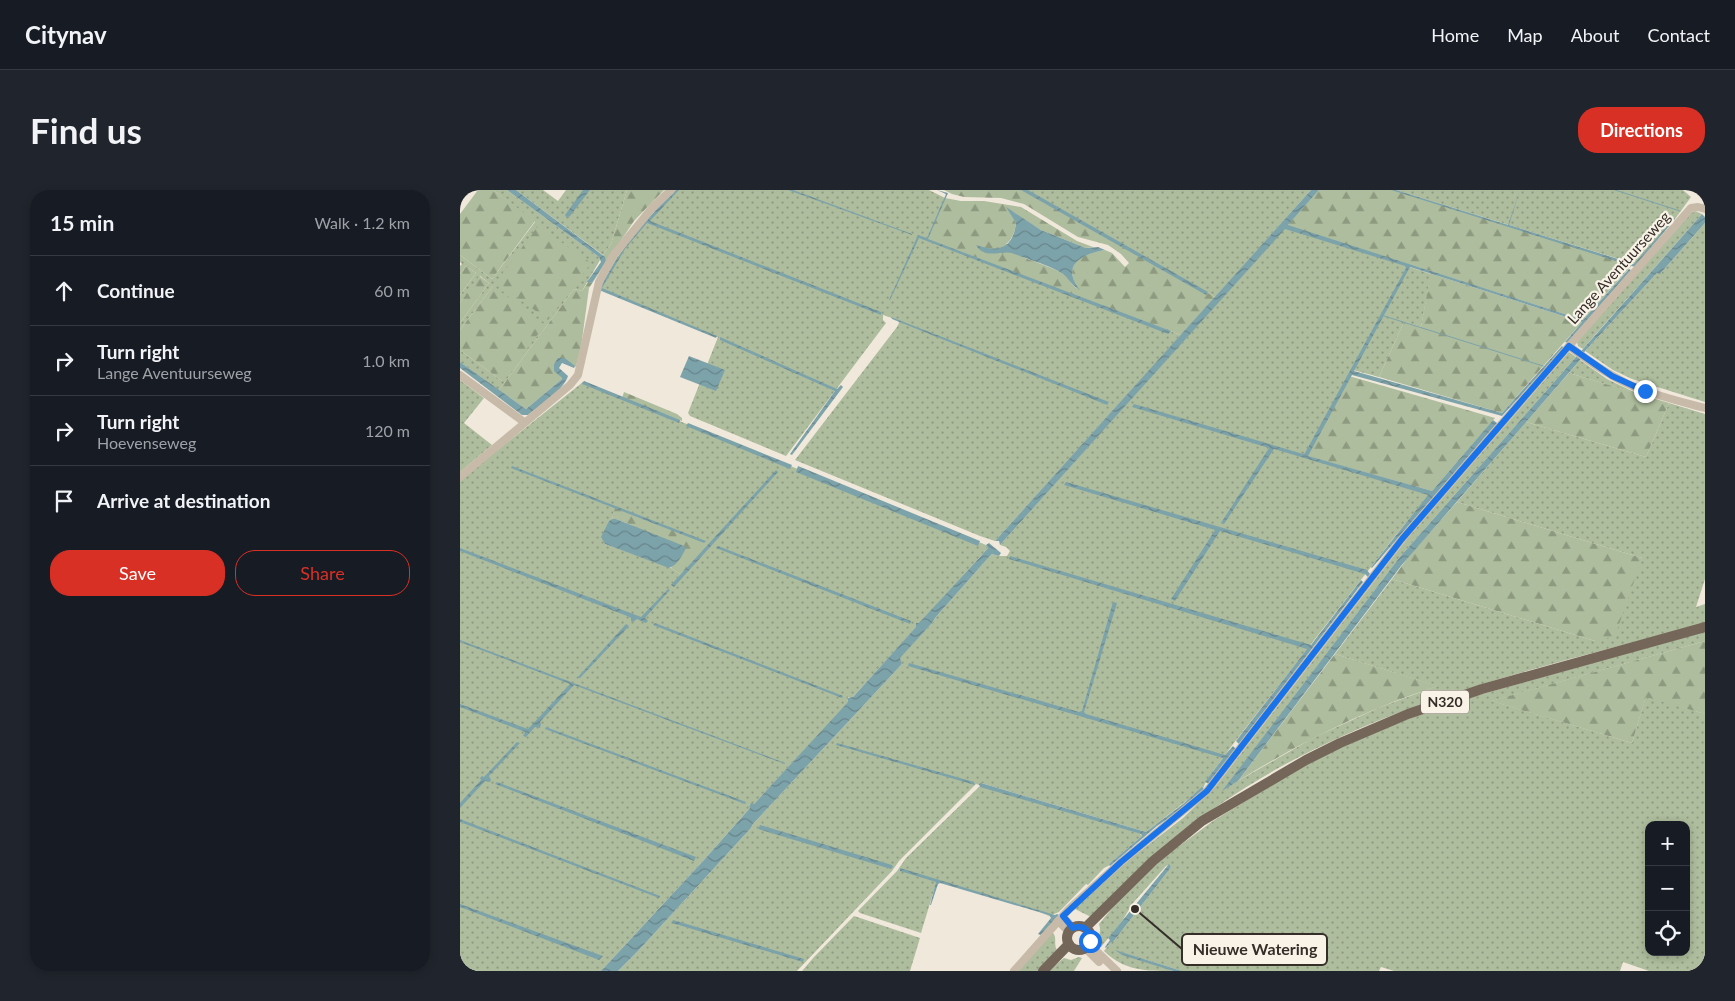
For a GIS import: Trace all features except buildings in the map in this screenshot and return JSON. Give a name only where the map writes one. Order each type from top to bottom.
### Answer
[{"type":"main road","name":"N320","points":[[1087,930],[1105,909],[1153,861],[1202,821],[1290,769],[1340,743],[1408,714],[1482,690],[1705,627]]},
{"type":"main road","points":[[1079,926],[1087,930],[1090,938],[1087,946],[1079,950],[1071,946],[1067,938],[1071,930],[1079,926]]},
{"type":"main road","points":[[1047,968],[1060,959],[1071,946]]},
{"type":"street","points":[[460,477],[570,385],[578,375],[599,282],[613,256],[652,208],[671,190]]},
{"type":"street","name":"Lange Aventuurseweg","points":[[1014,971],[1060,919],[1121,862],[1207,791],[1402,539],[1691,208],[1705,209]]},
{"type":"street","points":[[1569,346],[1628,384],[1645,391],[1705,408]]},
{"type":"street","points":[[460,376],[524,422]]},
{"type":"street","points":[[1060,919],[1071,930]]},
{"type":"street","points":[[1087,946],[1110,971]]},
{"type":"street","points":[[1087,946],[1117,971]]},
{"type":"green space","points":[[478,190],[493,190],[535,221],[492,279],[460,255],[460,214]]},
{"type":"green space","points":[[493,190],[507,190],[599,257],[600,260],[582,291],[574,289],[499,390],[460,362],[460,350],[502,381],[493,286],[460,330],[460,323],[489,283],[480,276],[460,303],[460,295],[476,273],[466,266],[460,274],[460,266],[462,264],[460,262],[460,255],[492,279],[535,222]]},
{"type":"green space","points":[[516,190],[543,190],[558,201],[566,190],[627,190],[611,244],[603,255]]},
{"type":"green space","points":[[627,190],[664,190],[634,221],[589,288],[581,347],[576,366],[565,358],[554,364],[562,379],[526,409],[499,390],[574,289],[582,291],[588,282],[592,283],[606,261],[603,255],[611,244]]},
{"type":"green space","points":[[676,190],[929,190],[945,198],[1073,295],[1181,335],[995,541],[795,460],[897,327],[898,320],[883,315],[883,320],[886,323],[786,456],[690,416],[688,413],[718,337],[601,288],[615,260],[624,248]]},
{"type":"green space","points":[[944,190],[1027,190],[1215,297],[1181,335],[927,240],[945,198],[961,201],[984,201],[1021,207],[1077,241],[1093,247],[1086,248],[1041,230],[1008,209],[1016,223],[1013,235],[1003,246],[985,248],[1003,254],[1009,252],[1054,269],[1065,275],[1073,286],[1078,289],[1072,273],[1073,267],[1076,262],[1088,254],[1105,250],[1112,253],[1125,267],[1129,263],[1121,254],[1108,245],[1078,237],[1024,204],[1001,198],[964,197]]},
{"type":"green space","points":[[1027,190],[1311,190],[1215,297]]},
{"type":"green space","points":[[1319,190],[1396,190],[1633,264],[1583,320],[1432,272],[1432,274],[1582,322],[1502,413],[1379,377],[1404,322],[1421,327],[1431,271],[1286,227]]},
{"type":"green space","points":[[1396,190],[1683,190],[1691,197],[1675,219],[1635,264]]},
{"type":"green space","points":[[1695,211],[1702,214],[1583,349],[1578,346],[1577,342],[1688,215]]},
{"type":"green space","points":[[1705,223],[1705,402],[1632,379],[1613,370],[1585,351],[1657,273],[1661,273]]},
{"type":"green space","points":[[538,226],[591,263],[548,320],[496,282]]},
{"type":"green space","points":[[1286,227],[1431,274],[1421,327],[1404,322],[1379,377],[1353,370],[1306,456],[1432,491],[1230,748],[1204,787],[1146,832],[981,783],[979,785],[976,784],[899,861],[892,871],[797,971],[618,971],[902,664],[899,658],[989,557],[992,554],[1007,556],[1010,551],[1000,545]]},
{"type":"green space","points":[[466,266],[476,273],[460,295],[460,274]]},
{"type":"green space","points":[[479,276],[489,283],[460,323],[460,303]]},
{"type":"green space","points":[[493,286],[545,325],[502,381],[460,350],[460,330]]},
{"type":"green space","points":[[1569,352],[1576,357],[1399,558],[1224,789],[1313,738],[1378,708],[1437,686],[1335,654],[1392,579],[1595,641],[1642,558],[1457,502],[1526,422],[1646,457],[1669,403],[1705,414],[1705,579],[1696,607],[1705,604],[1705,623],[1579,656],[1455,693],[1395,714],[1335,739],[1278,768],[1215,808],[1091,917],[1073,908],[1134,856],[1183,818],[1216,786],[1407,539]]},
{"type":"green space","points":[[1580,360],[1607,379],[1638,394],[1569,373]]},
{"type":"green space","points":[[1569,373],[1669,403],[1646,457],[1526,422]]},
{"type":"green space","points":[[1349,376],[1495,418],[1432,491],[1306,456]]},
{"type":"green space","points":[[460,380],[484,398],[464,423],[492,445],[460,472]]},
{"type":"green space","points":[[583,382],[986,545],[988,548],[852,698],[848,697],[847,700],[849,702],[754,804],[749,805],[750,808],[703,861],[601,971],[460,971],[460,480]],"holes":[[[615,508],[682,575],[671,568],[605,544],[609,521],[612,519]]]},
{"type":"green space","points":[[624,392],[677,414],[682,418],[682,421],[622,398]]},
{"type":"green space","points":[[1457,502],[1642,558],[1615,636],[1595,641],[1392,579],[1410,555]]},
{"type":"green space","points":[[615,507],[710,544],[682,575],[671,568],[684,546],[612,519]]},
{"type":"green space","points":[[1705,631],[1705,641],[1492,701],[1632,743],[1646,696],[1705,714],[1705,971],[1649,971],[1623,962],[1620,971],[1394,971],[1381,967],[1379,971],[1182,971],[1117,951],[1173,971],[1154,971],[1119,963],[1104,951],[1171,867],[1169,865],[1166,866],[1133,903],[1122,921],[1101,947],[1099,924],[1127,890],[1167,855],[1213,821],[1301,767],[1368,734],[1454,702]]},
{"type":"green space","points":[[1705,641],[1705,714],[1646,697],[1632,743],[1491,701]]},
{"type":"green space","points":[[1335,654],[1438,686],[1360,716],[1310,740],[1238,781]]},
{"type":"green space","points":[[980,786],[1139,833],[1142,836],[1110,865],[1104,868],[1088,885],[1086,884],[1059,912],[1049,916],[1028,907],[937,880],[921,933],[860,913],[858,911],[897,871],[906,858]]},
{"type":"green space","points":[[854,916],[920,938],[910,971],[802,971]]},
{"type":"green space","points":[[1052,932],[1055,936],[1057,950],[1038,971],[1016,971]]},
{"type":"green space","points":[[1079,957],[1082,958],[1074,971],[1048,971],[1064,958],[1071,960]]},
{"type":"water","points":[[507,190],[516,190],[605,257],[606,261],[592,283],[587,282],[601,262],[599,257]]},
{"type":"water","points":[[583,190],[590,190],[567,218],[565,215]]},
{"type":"water","points":[[676,190],[679,190],[650,221],[881,312],[881,315],[647,223],[625,249],[602,288],[717,336],[716,338],[599,290],[606,276],[633,237]]},
{"type":"water","points":[[788,190],[793,190],[912,235]]},
{"type":"water","points":[[937,190],[948,193],[928,239],[1171,331],[1168,334],[919,238],[889,300],[918,235],[927,238],[946,194]]},
{"type":"water","points":[[1021,190],[1028,190],[1208,292],[1206,295]]},
{"type":"water","points":[[1311,190],[1319,190],[1288,225],[1583,320],[1629,269],[1631,270],[1568,343],[1565,342],[1582,322],[1410,267],[1354,371],[1502,413],[1562,346],[1564,348],[1502,416],[1352,375],[1308,456],[1432,491],[1493,420],[1497,423],[1372,568],[1428,495],[1274,449],[1224,524],[1221,523],[1269,448],[1132,407],[1134,404],[1303,454],[1305,453],[1406,268],[1405,266],[1285,229],[1000,545],[999,541],[995,541]]},
{"type":"water","points":[[1391,190],[1508,225],[1520,190],[1509,225],[1634,264],[1675,219],[1635,267]]},
{"type":"water","points":[[1006,207],[1041,230],[1086,248],[1098,247],[1105,250],[1089,254],[1076,262],[1072,274],[1080,290],[1063,274],[1046,265],[1008,252],[993,254],[979,250],[976,245],[998,248],[1004,246],[1012,238],[1016,223]]},
{"type":"water","points":[[1702,214],[1705,217],[1705,223],[1660,274],[1657,273],[1585,351],[1580,360],[1401,566],[1238,781],[1222,791],[1399,558]]},
{"type":"water","points":[[891,317],[1109,402],[1107,405]]},
{"type":"water","points":[[720,337],[837,389],[841,385],[843,387],[792,455],[790,454],[835,391],[720,340]]},
{"type":"water","points":[[689,356],[725,370],[716,391],[680,377]]},
{"type":"water","points":[[558,358],[565,358],[575,366],[574,368],[562,363],[559,368],[568,376],[566,381],[551,397],[528,415],[522,415],[460,368],[460,362],[526,409],[562,379],[554,371],[554,364]]},
{"type":"water","points":[[584,381],[680,420],[679,423],[582,384]]},
{"type":"water","points":[[688,423],[792,465],[790,469],[686,426]]},
{"type":"water","points":[[512,466],[706,541],[704,543],[511,468]]},
{"type":"water","points":[[798,466],[980,541],[978,546],[796,472]]},
{"type":"water","points":[[776,470],[778,472],[674,587],[671,585]]},
{"type":"water","points":[[1066,482],[1367,570],[1370,574],[1368,577],[1365,574],[1220,531],[1175,601],[1171,599],[1215,530],[1064,485]]},
{"type":"water","points":[[612,519],[686,548],[677,563],[669,568],[605,544],[601,537],[609,521]]},
{"type":"water","points":[[989,543],[1001,553],[999,556],[992,554],[989,557],[900,658],[902,664],[639,950],[618,971],[601,971],[703,861],[750,808],[751,803],[754,804],[848,702],[847,698],[853,697],[916,627],[916,623],[919,623],[980,557],[988,548],[986,545]]},
{"type":"water","points":[[718,546],[911,621],[910,624],[716,548]]},
{"type":"water","points":[[460,548],[641,617],[668,589],[670,590],[645,618],[648,621],[646,623],[637,619],[633,622],[627,616],[460,551]]},
{"type":"water","points":[[1010,556],[1311,645],[1361,580],[1363,582],[1239,744],[1236,741],[1307,649],[1009,559]]},
{"type":"water","points":[[1113,602],[1117,603],[1084,712],[1225,755],[1233,746],[1236,749],[1209,784],[1205,782],[1223,758],[908,666],[909,663],[1079,712],[1082,711]]},
{"type":"water","points":[[655,623],[843,696],[842,698],[653,625]]},
{"type":"water","points":[[626,624],[629,626],[578,678],[578,677]]},
{"type":"water","points":[[460,640],[785,764],[574,685],[540,722],[540,728],[535,727],[526,737],[523,736],[525,732],[460,707],[460,704],[528,729],[570,684],[460,642]]},
{"type":"water","points":[[546,727],[746,802],[745,804],[545,729]]},
{"type":"water","points":[[517,742],[520,743],[489,776],[490,782],[485,781],[460,808],[460,803],[481,780],[480,778],[484,777]]},
{"type":"water","points":[[837,743],[974,782],[975,785],[836,745]]},
{"type":"water","points":[[497,782],[696,857],[694,861],[495,784]]},
{"type":"water","points":[[981,783],[1146,832],[1202,787],[1204,789],[1185,807],[1157,826],[1110,866],[1109,864],[1142,836],[1141,834],[980,787],[979,784]]},
{"type":"water","points":[[460,819],[660,896],[659,898],[460,822]]},
{"type":"water","points":[[760,825],[892,865],[893,867],[891,869],[758,829]]},
{"type":"water","points":[[1169,864],[1171,867],[1169,870],[1113,942],[1106,948],[1110,940],[1108,938]]},
{"type":"water","points":[[900,868],[1059,915],[1041,935],[1038,934],[1051,918],[1049,915],[940,883],[930,905],[936,882],[900,871]]},
{"type":"water","points":[[460,904],[603,956],[599,960],[460,907]]},
{"type":"water","points":[[673,920],[804,959],[803,962],[672,923]]},
{"type":"water","points":[[1115,950],[1182,971],[1173,971],[1122,955]]},
{"type":"waterway","points":[[1615,190],[1680,211]]},
{"type":"waterway","points":[[1695,190],[1700,195]]},
{"type":"waterway","points":[[1384,316],[1543,366]]},
{"type":"place","name":"Nieuwe Watering","points":[[1135,909]]},
{"type":"route","points":[[1090,941],[1090,935],[1087,930],[1079,926],[1073,928],[1063,916],[1121,862],[1207,791],[1402,539],[1569,346],[1612,376],[1645,391]]}]
